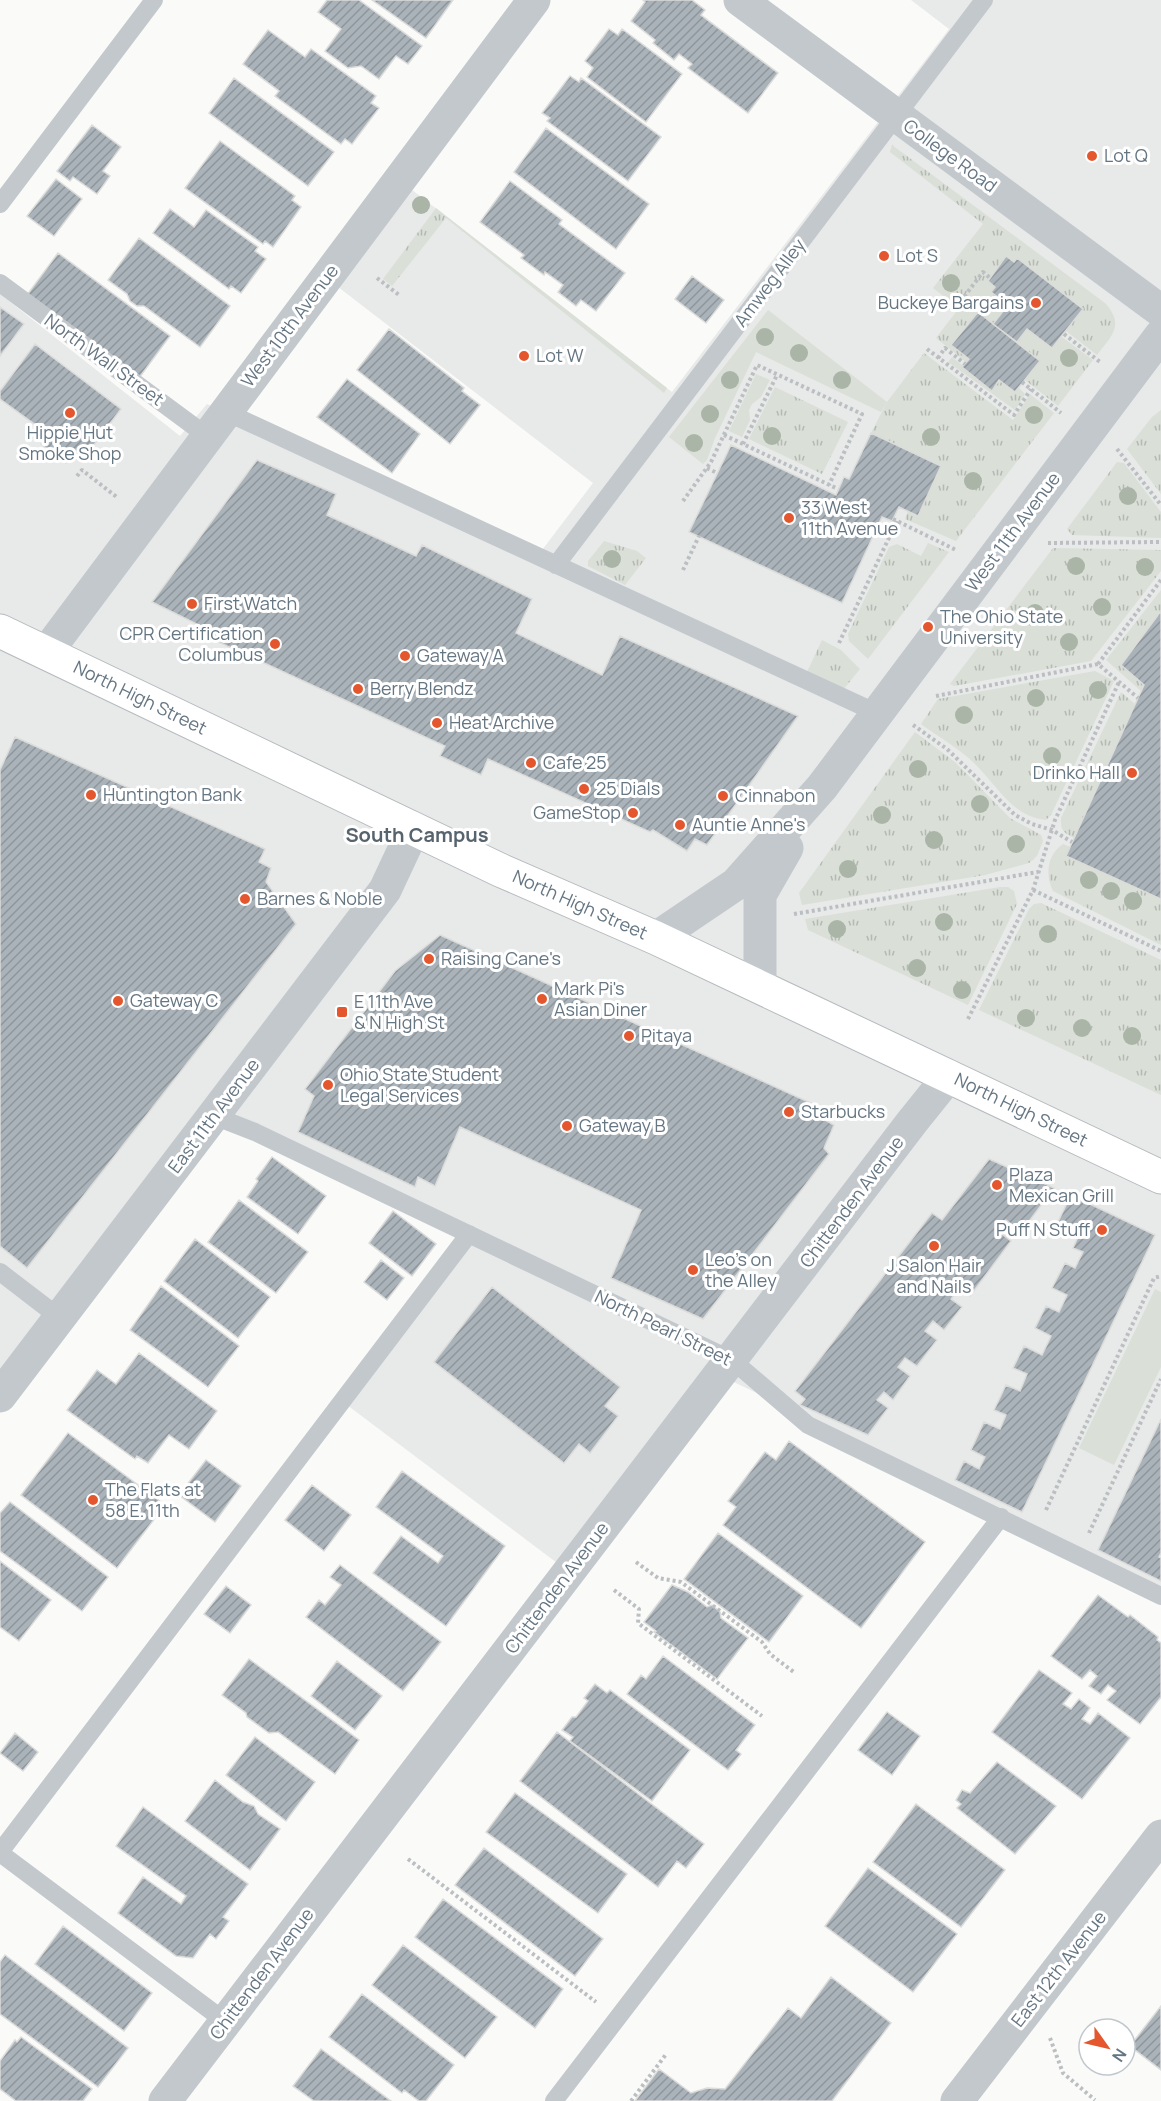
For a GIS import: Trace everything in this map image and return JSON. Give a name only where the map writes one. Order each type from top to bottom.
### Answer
[{"type":"main road","name":"North High Street","points":[[0,631],[501,870],[656,938],[1161,1177]]},
{"type":"street","name":"West 10th Avenue","points":[[46,653],[534,0]]},
{"type":"street","name":"College Road","points":[[740,0],[1161,311]]},
{"type":"street","name":"West 11th Avenue","points":[[656,938],[736,884],[822,787],[1161,335]]},
{"type":"street","name":"West 11th Avenue","points":[[760,987],[760,895],[822,787]]},
{"type":"street","name":"East 11th Avenue","points":[[0,1396],[385,890],[414,828]]},
{"type":"street","name":"Chittenden Avenue","points":[[165,2101],[949,1076]]},
{"type":"street","name":"East 12th Avenue","points":[[957,2101],[1161,1836]]},
{"type":"lane","points":[[0,204],[154,0]]},
{"type":"lane","name":"Amweg Alley","points":[[556,565],[984,0]]},
{"type":"lane","name":"North Wall Street","points":[[0,284],[216,424],[556,565],[877,713]]},
{"type":"lane","name":"North Pearl Street","points":[[214,1116],[255,1132],[732,1360],[808,1425],[1161,1596]]},
{"type":"lane","points":[[226,2022],[0,1852],[469,1234]]},
{"type":"lane","points":[[0,1272],[60,1318]]},
{"type":"lane","points":[[554,2101],[1001,1517]]},
{"type":"path","points":[[957,306],[983,272],[990,278]]},
{"type":"path","points":[[377,278],[399,295]]},
{"type":"path","points":[[1064,334],[1101,362]]},
{"type":"path","points":[[938,358],[945,348],[965,364]]},
{"type":"path","points":[[927,349],[1014,415],[1031,389]]},
{"type":"path","points":[[683,501],[707,468],[757,365],[862,414],[829,485]]},
{"type":"path","points":[[743,444],[777,375]]},
{"type":"path","points":[[1022,382],[1062,414]]},
{"type":"path","points":[[724,435],[838,489]]},
{"type":"path","points":[[1117,449],[1161,505]]},
{"type":"path","points":[[707,468],[717,473]]},
{"type":"path","points":[[77,476],[82,470],[118,498]]},
{"type":"path","points":[[839,643],[895,520],[952,547]]},
{"type":"path","points":[[683,570],[699,536]]},
{"type":"path","points":[[1047,543],[1161,542]]},
{"type":"path","points":[[932,696],[1098,664],[1161,580]]},
{"type":"path","points":[[1098,664],[1138,698]]},
{"type":"path","points":[[968,1019],[1033,890],[1052,830],[1119,682]]},
{"type":"path","points":[[911,724],[946,749],[1015,815],[1032,824],[1052,830],[1072,842]]},
{"type":"path","points":[[789,915],[1038,872]]},
{"type":"path","points":[[1033,890],[1161,951]]},
{"type":"path","points":[[1035,1534],[1155,1278],[1161,1276]]},
{"type":"path","points":[[1079,1555],[1161,1379]]},
{"type":"path","points":[[636,1562],[658,1578],[681,1582],[762,1642],[770,1654],[795,1673]]},
{"type":"path","points":[[614,1590],[639,1609],[638,1623],[762,1716]]},
{"type":"path","points":[[408,1859],[617,2018]]},
{"type":"path","points":[[1050,2038],[1063,2073],[1095,2100]]},
{"type":"path","points":[[631,2101],[667,2053]]},
{"type":"shaded area","points":[[911,0],[1161,0],[1161,1586],[721,1376],[577,1578],[339,1399],[470,1229],[214,1116],[0,1398],[0,294],[180,436],[207,404],[536,558],[593,483],[329,280],[402,182],[672,392],[949,29]]},
{"type":"green space","points":[[892,145],[1105,303],[1111,311],[1115,324],[1111,336],[1097,355],[1066,331],[1082,308],[1017,259],[1014,262],[1006,256],[988,281],[995,287],[992,293],[1008,305],[993,324],[978,312],[952,345],[969,359],[966,362],[936,338],[959,308],[933,288],[983,224],[890,152]]},
{"type":"green space","points":[[436,208],[667,388],[664,393],[446,218],[392,286],[383,279]]},
{"type":"green space","points":[[768,310],[887,402],[881,412],[756,352],[715,438],[707,460],[703,464],[669,437]]},
{"type":"green space","points":[[1027,329],[1052,348],[1062,337],[1093,360],[1058,406],[1025,380],[1040,361],[1017,342]]},
{"type":"green space","points":[[924,353],[1013,420],[1030,394],[1054,413],[956,541],[905,519],[908,511],[918,515],[941,466],[871,433],[887,402]]},
{"type":"green space","points":[[952,357],[992,390],[999,380],[1015,392],[1018,387],[1025,394],[1015,410],[948,362]]},
{"type":"green space","points":[[756,374],[770,380],[761,397],[752,404],[749,410],[750,420],[742,437],[729,431]]},
{"type":"green space","points":[[775,387],[848,422],[822,474],[749,439]]},
{"type":"green space","points":[[1161,410],[1161,494],[1127,449],[1152,417]]},
{"type":"green space","points":[[1117,462],[1124,463],[1161,512],[1161,538],[1072,535],[1067,529]]},
{"type":"green space","points":[[604,541],[637,551],[646,558],[625,585],[588,566],[588,561]]},
{"type":"green space","points":[[928,543],[949,552],[868,659],[849,641],[848,634],[889,547],[897,544],[921,556]]},
{"type":"green space","points":[[1053,548],[1161,550],[1161,571],[1091,661],[954,686],[950,684]]},
{"type":"green space","points":[[1161,590],[1161,611],[1121,665],[1144,685],[1141,691],[1106,660]]},
{"type":"green space","points":[[822,640],[841,650],[860,669],[843,690],[807,672]]},
{"type":"green space","points":[[1095,671],[1114,681],[1051,815],[1046,820],[1023,813],[1006,799],[968,758],[921,724],[938,699]]},
{"type":"green space","points":[[1121,692],[1135,704],[1074,838],[1063,831],[1061,818]]},
{"type":"green space","points":[[915,732],[955,762],[1010,818],[1041,835],[1043,841],[1037,856],[1029,863],[985,875],[802,905],[799,893]]},
{"type":"green space","points":[[1063,844],[1070,847],[1066,856],[1161,899],[1161,945],[1053,891],[1048,872],[1049,865],[1058,848]]},
{"type":"green space","points":[[1008,887],[1014,891],[1017,904],[968,1005],[808,930],[805,919]]},
{"type":"green space","points":[[1041,903],[1161,960],[1161,1095],[979,1010],[1029,909],[1034,904]]},
{"type":"green space","points":[[1155,1289],[1161,1292],[1161,1367],[1114,1465],[1079,1448]]},
{"type":"building","points":[[327,0],[359,0],[422,46],[408,64],[396,56],[379,79],[361,66],[348,68],[325,51],[341,29],[318,12]]},
{"type":"building","points":[[372,0],[453,0],[426,38]]},
{"type":"building","points":[[643,0],[692,0],[705,10],[701,15],[778,73],[748,113],[688,68],[692,64],[679,54],[674,60],[653,43],[655,40],[631,21],[645,2]]},
{"type":"building","points":[[609,29],[618,35],[622,29],[682,74],[646,122],[587,77],[593,68],[585,61]]},
{"type":"building","points":[[268,30],[305,57],[311,49],[376,96],[371,103],[379,108],[352,144],[345,139],[341,144],[275,96],[279,91],[243,64]]},
{"type":"building","points":[[570,76],[579,82],[581,78],[661,137],[628,181],[547,121],[550,118],[542,113]]},
{"type":"building","points":[[234,78],[334,152],[308,186],[209,113]]},
{"type":"building","points":[[92,125],[121,147],[103,171],[110,176],[97,194],[73,177],[70,181],[57,171]]},
{"type":"building","points":[[546,128],[649,204],[616,249],[514,172]]},
{"type":"building","points":[[220,141],[295,196],[292,200],[301,207],[273,247],[265,241],[263,244],[185,188]]},
{"type":"building","points":[[56,179],[82,199],[54,236],[27,216]]},
{"type":"building","points":[[510,181],[562,220],[559,224],[625,273],[596,311],[581,300],[576,306],[558,292],[563,285],[545,272],[544,275],[521,258],[524,255],[480,222]]},
{"type":"building","points":[[170,209],[194,227],[206,210],[258,247],[255,251],[266,259],[241,293],[231,286],[229,289],[153,233]]},
{"type":"building","points":[[139,238],[230,306],[200,347],[144,306],[137,306],[130,301],[127,294],[108,280]]},
{"type":"building","points":[[58,253],[170,336],[139,378],[27,295]]},
{"type":"building","points":[[1006,256],[1014,262],[1017,258],[1083,309],[1052,348],[1027,329],[1017,342],[993,324],[1008,305],[991,292],[995,287],[988,281]]},
{"type":"building","points":[[692,276],[724,300],[706,323],[675,299]]},
{"type":"building","points":[[0,307],[24,324],[0,356]]},
{"type":"building","points":[[978,312],[1040,361],[1015,392],[999,380],[992,391],[962,367],[969,359],[951,345]]},
{"type":"building","points":[[389,329],[464,388],[462,391],[480,405],[450,444],[357,370]]},
{"type":"building","points":[[35,344],[121,409],[81,462],[72,455],[66,463],[41,444],[48,434],[0,399],[0,391]]},
{"type":"building","points":[[347,379],[420,434],[392,473],[317,417]]},
{"type":"building","name":"33 West 11th Avenue","points":[[871,433],[941,466],[918,516],[899,507],[892,521],[882,517],[842,603],[689,532],[731,445],[836,495],[844,477],[849,479]]},
{"type":"building","name":"Gateway A","points":[[257,460],[336,494],[327,515],[416,556],[422,545],[532,599],[516,633],[602,675],[620,636],[798,716],[707,845],[695,839],[687,851],[653,830],[650,832],[488,759],[481,775],[440,756],[445,746],[201,634],[205,628],[152,602]]},
{"type":"building","name":"Drinko Hall","points":[[1161,611],[1161,899],[1066,856],[1144,685],[1121,665]]},
{"type":"building","name":"Gateway C","points":[[15,737],[265,849],[259,862],[271,868],[266,882],[296,924],[27,1268],[0,1246],[0,770]]},
{"type":"building","name":"Gateway B","points":[[440,935],[826,1110],[823,1119],[834,1125],[824,1148],[829,1154],[703,1319],[611,1278],[641,1210],[460,1127],[435,1186],[418,1177],[415,1187],[298,1132],[314,1096],[305,1089],[395,971]]},
{"type":"building","points":[[272,1157],[326,1196],[298,1234],[247,1197],[258,1181],[256,1179]]},
{"type":"building","points":[[989,1159],[1054,1188],[1021,1232],[1006,1220],[998,1231],[1011,1241],[970,1296],[959,1288],[951,1299],[962,1307],[944,1330],[933,1321],[925,1331],[937,1340],[917,1366],[905,1358],[898,1367],[910,1376],[893,1400],[884,1392],[877,1400],[888,1408],[868,1435],[800,1405],[805,1399],[795,1391],[932,1213],[942,1220]]},
{"type":"building","points":[[1071,1195],[1155,1235],[1022,1512],[955,1480],[964,1461],[979,1469],[985,1457],[971,1450],[984,1422],[1000,1429],[1006,1415],[994,1410],[1006,1385],[1020,1391],[1027,1374],[1013,1368],[1024,1346],[1042,1355],[1051,1336],[1035,1328],[1046,1306],[1059,1312],[1067,1295],[1052,1288],[1065,1263],[1075,1268],[1083,1252],[1073,1248],[1078,1237],[1056,1226]]},
{"type":"building","points":[[239,1200],[308,1252],[276,1293],[208,1242]]},
{"type":"building","points":[[393,1211],[436,1244],[412,1276],[369,1243]]},
{"type":"building","points":[[195,1239],[270,1297],[238,1338],[164,1281]]},
{"type":"building","points":[[381,1260],[404,1278],[387,1300],[364,1282]]},
{"type":"building","points":[[161,1286],[239,1346],[208,1387],[130,1330]]},
{"type":"building","points":[[492,1287],[620,1387],[605,1406],[618,1416],[590,1453],[579,1444],[564,1463],[434,1362]]},
{"type":"building","points":[[139,1353],[217,1411],[189,1449],[169,1435],[148,1463],[137,1456],[135,1459],[67,1410],[97,1370],[116,1384]]},
{"type":"building","points":[[1161,1419],[1161,1553],[1159,1557],[1161,1558],[1161,1581],[1098,1550]]},
{"type":"building","name":"The Flats at 58 E. 11th","points":[[68,1433],[165,1505],[117,1568],[21,1495]]},
{"type":"building","points":[[789,1441],[925,1542],[861,1628],[723,1525],[736,1507],[728,1501],[765,1452],[776,1460]]},
{"type":"building","points":[[206,1460],[241,1486],[215,1522],[179,1495]]},
{"type":"building","points":[[402,1471],[505,1546],[446,1626],[373,1573],[401,1536],[438,1563],[443,1556],[376,1507]]},
{"type":"building","points":[[312,1485],[351,1515],[324,1551],[285,1520]]},
{"type":"building","points":[[10,1502],[108,1577],[82,1611],[0,1551],[0,1513]]},
{"type":"building","points":[[718,1533],[803,1596],[769,1642],[684,1579]]},
{"type":"building","points":[[0,1561],[51,1600],[19,1641],[0,1627]]},
{"type":"building","points":[[340,1565],[441,1642],[403,1691],[306,1617],[319,1600],[325,1605],[341,1585],[330,1577]]},
{"type":"building","points":[[672,1585],[688,1592],[707,1607],[712,1605],[720,1612],[721,1618],[748,1638],[717,1679],[644,1622]]},
{"type":"building","points":[[226,1586],[251,1605],[230,1633],[204,1614]]},
{"type":"building","points":[[1098,1595],[1128,1617],[1130,1615],[1158,1637],[1157,1640],[1161,1643],[1161,1697],[1140,1724],[1107,1700],[1116,1691],[1108,1685],[1101,1694],[1089,1686],[1097,1676],[1090,1670],[1082,1679],[1051,1656]]},
{"type":"building","points":[[663,1656],[755,1725],[736,1750],[741,1754],[728,1770],[627,1694],[641,1675],[646,1679]]},
{"type":"building","points":[[249,1659],[359,1740],[335,1774],[278,1732],[269,1733],[222,1695]]},
{"type":"building","points":[[337,1661],[382,1696],[355,1730],[311,1696]]},
{"type":"building","points":[[1039,1670],[1072,1693],[1063,1704],[1071,1709],[1079,1699],[1090,1708],[1082,1719],[1090,1724],[1098,1713],[1130,1738],[1082,1799],[992,1732]]},
{"type":"building","points":[[595,1684],[607,1693],[610,1690],[690,1750],[652,1801],[570,1741],[573,1737],[562,1730],[588,1701],[584,1698]]},
{"type":"building","points":[[887,1712],[920,1736],[892,1775],[858,1750]]},
{"type":"building","points":[[557,1732],[704,1844],[686,1868],[677,1861],[658,1887],[520,1781]]},
{"type":"building","points":[[15,1733],[38,1752],[23,1771],[0,1753]]},
{"type":"building","points":[[255,1737],[315,1782],[286,1821],[226,1775]]},
{"type":"building","points":[[997,1762],[1056,1806],[1015,1854],[957,1808],[961,1804],[956,1800],[962,1790],[970,1793]]},
{"type":"building","points":[[215,1780],[243,1802],[254,1806],[258,1814],[280,1829],[250,1870],[185,1821]]},
{"type":"building","points":[[515,1793],[627,1874],[598,1913],[486,1832]]},
{"type":"building","points":[[916,1804],[1005,1870],[961,1927],[873,1862]]},
{"type":"building","points":[[143,1807],[248,1884],[223,1917],[229,1921],[216,1939],[210,1934],[193,1958],[176,1956],[118,1913],[143,1877],[181,1904],[186,1896],[116,1846]]},
{"type":"building","points":[[484,1848],[603,1939],[575,1976],[455,1885]]},
{"type":"building","points":[[868,1868],[957,1934],[913,1992],[825,1926]]},
{"type":"building","points":[[443,1899],[563,1989],[535,2028],[415,1937]]},
{"type":"building","points":[[63,1926],[152,1993],[124,2031],[35,1964]]},
{"type":"building","points":[[403,1945],[497,2017],[465,2058],[372,1985]]},
{"type":"building","points":[[5,1955],[128,2048],[98,2087],[0,2014],[0,1962]]},
{"type":"building","points":[[831,1977],[891,2023],[832,2101],[635,2101],[659,2069],[691,2093],[707,2088],[725,2089],[788,2008],[801,2018]]},
{"type":"building","points":[[362,1994],[454,2065],[426,2101],[419,2101],[404,2090],[402,2093],[329,2037]]},
{"type":"building","points":[[1161,2006],[1161,2070],[1137,2051],[1137,2037]]},
{"type":"building","points":[[21,2037],[92,2089],[83,2101],[16,2101],[0,2089],[0,2061],[15,2040],[17,2042]]},
{"type":"building","points":[[321,2049],[391,2101],[314,2101],[293,2086]]},
{"type":"place","name":"Lot Q","points":[[1092,156]]},
{"type":"place","name":"Lot S","points":[[884,256]]},
{"type":"place","name":"Buckeye Bargains","points":[[1036,303]]},
{"type":"place","name":"Lot W","points":[[524,356]]},
{"type":"place","name":"Hippie Hut Smoke Shop","points":[[70,413]]},
{"type":"place","name":"33 West 11th Avenue","points":[[789,518]]},
{"type":"place","name":"First Watch","points":[[192,604]]},
{"type":"place","name":"The Ohio State University","points":[[928,627]]},
{"type":"place","name":"CPR Certification Columbus","points":[[275,644]]},
{"type":"place","name":"Gateway A","points":[[405,656]]},
{"type":"place","name":"Berry Blendz","points":[[358,689]]},
{"type":"place","name":"Heat Archive","points":[[437,723]]},
{"type":"place","name":"Cafe 25","points":[[531,763]]},
{"type":"place","name":"Drinko Hall","points":[[1132,773]]},
{"type":"place","name":"25 Dials","points":[[584,789]]},
{"type":"place","name":"Huntington Bank","points":[[91,795]]},
{"type":"place","name":"Cinnabon","points":[[723,796]]},
{"type":"place","name":"GameStop","points":[[633,813]]},
{"type":"place","name":"Auntie Anne's","points":[[680,825]]},
{"type":"place","name":"Barnes & Noble","points":[[245,899]]},
{"type":"place","name":"Raising Cane's","points":[[429,959]]},
{"type":"place","name":"Mark Pi's Asian Diner","points":[[542,999]]},
{"type":"place","name":"Gateway C","points":[[118,1001]]},
{"type":"place","name":"E 11th Ave & N High St","points":[[342,1012]]},
{"type":"place","name":"Pitaya","points":[[629,1036]]},
{"type":"place","name":"Ohio State Student Legal Services","points":[[328,1085]]},
{"type":"place","name":"Starbucks","points":[[789,1112]]},
{"type":"place","name":"Gateway B","points":[[567,1126]]},
{"type":"place","name":"Plaza Mexican Grill","points":[[997,1185]]},
{"type":"place","name":"Puff N Stuff","points":[[1102,1230]]},
{"type":"place","name":"J Salon Hair and Nails","points":[[934,1246]]},
{"type":"place","name":"Leo's on the Alley","points":[[693,1270]]},
{"type":"place","name":"The Flats at 58 E. 11th","points":[[93,1500]]},
{"type":"district","name":"South Campus","points":[[417,835]]}]
